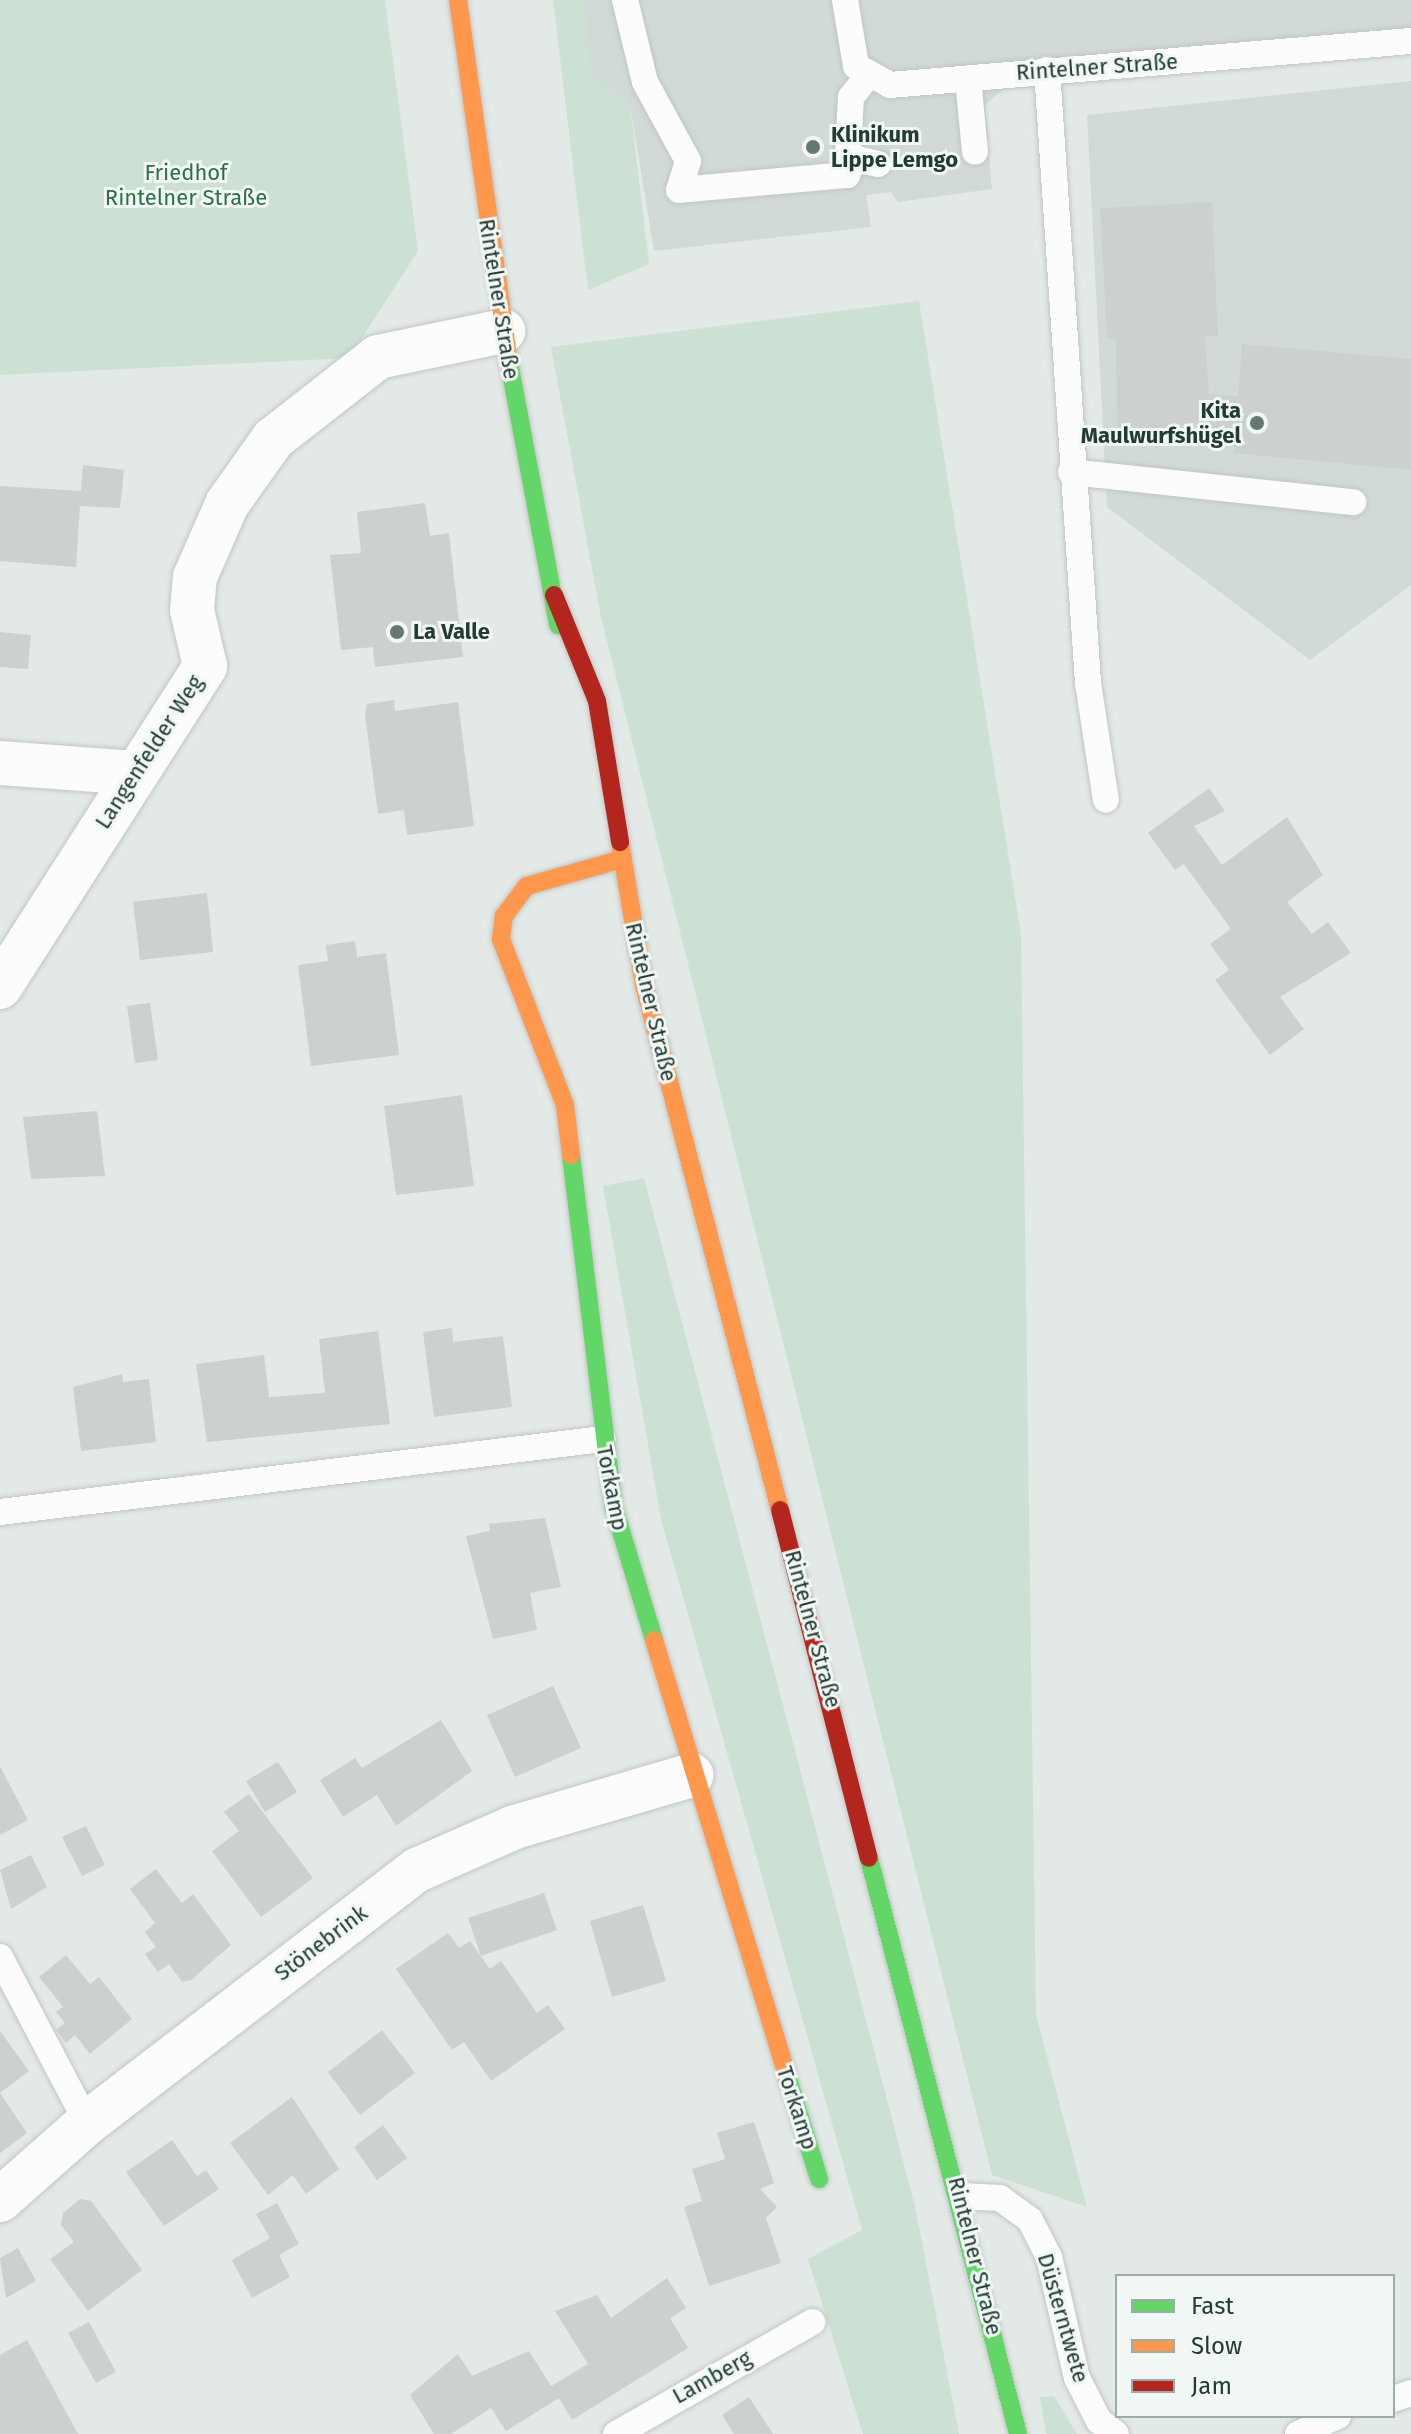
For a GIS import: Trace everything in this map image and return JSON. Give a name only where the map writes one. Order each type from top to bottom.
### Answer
[{"type":"main road","name":"Rintelner Straße","points":[[458,0],[503,331],[570,693]]},
{"type":"main road","name":"Rintelner Straße","points":[[554,595],[597,701],[610,757],[612,823]]},
{"type":"main road","name":"Rintelner Straße","points":[[581,735],[612,823],[644,985],[961,2196],[1018,2434]]},
{"type":"main road","name":"Torkamp","points":[[619,860],[527,886],[508,908],[501,939],[565,1105],[603,1439],[614,1508],[692,1775],[819,2179]]},
{"type":"street","name":"Langenfelder Weg","points":[[0,987],[205,666],[192,610],[195,577],[227,504],[273,439],[378,357],[503,331]]},
{"type":"street","points":[[0,763],[135,773]]},
{"type":"street","name":"Stönebrink","points":[[0,2200],[87,2123],[417,1870],[515,1827],[692,1775]]},
{"type":"lane","points":[[627,11],[645,82],[688,161],[679,190],[847,175],[851,97],[867,77],[848,47],[845,0]]},
{"type":"lane","name":"Rintelner Straße","points":[[867,77],[890,85],[1411,41]]},
{"type":"lane","points":[[1047,70],[1071,472],[1088,683],[1106,800]]},
{"type":"lane","points":[[968,79],[975,152]]},
{"type":"lane","points":[[848,157],[878,164]]},
{"type":"lane","points":[[1071,472],[1353,502]]},
{"type":"lane","points":[[0,1512],[603,1439]]},
{"type":"lane","points":[[0,1957],[87,2123]]},
{"type":"lane","name":"Düsterntwete","points":[[961,2196],[1000,2198],[1030,2220],[1049,2257],[1077,2378],[1099,2421],[1116,2434]]},
{"type":"lane","name":"Lamberg","points":[[616,2434],[812,2322]]},
{"type":"lane","points":[[1298,2434],[1334,2418]]},
{"type":"shaded area","name":"Klinikum Lippe Lemgo","points":[[582,0],[1411,0],[1411,38],[1023,72],[985,105],[992,189],[898,202],[891,192],[866,195],[871,227],[654,251],[630,104],[591,74]]},
{"type":"shaded area","name":"Kita Maulwurfshügel","points":[[1411,81],[1411,585],[1310,660],[1107,507],[1087,115]]},
{"type":"green space","name":"Friedhof Rintelner Straße","points":[[0,0],[385,0],[418,251],[349,358],[0,375]]},
{"type":"green space","points":[[553,0],[584,0],[591,74],[630,104],[649,264],[588,290]]},
{"type":"green space","points":[[919,301],[1021,934],[1036,2015],[1087,2207],[992,2175],[601,617],[551,347]]},
{"type":"green space","points":[[644,1178],[915,2206],[959,2434],[863,2434],[808,2259],[862,2230],[661,1519],[603,1186]]},
{"type":"green space","points":[[1054,2396],[1077,2434],[1046,2434],[1040,2397]]},
{"type":"building","points":[[1212,202],[1218,336],[1205,336],[1209,394],[1238,396],[1242,344],[1411,359],[1411,470],[1234,453],[1235,433],[1212,430],[1117,436],[1116,339],[1107,339],[1100,208]]},
{"type":"building","points":[[83,465],[124,470],[120,508],[80,506],[76,567],[0,561],[0,486],[81,491]]},
{"type":"building","points":[[425,503],[430,536],[449,533],[463,657],[375,667],[373,647],[341,650],[330,555],[361,553],[357,512]]},
{"type":"building","points":[[0,632],[31,635],[28,669],[0,667]]},
{"type":"building","points":[[394,700],[395,711],[458,702],[474,826],[407,835],[404,810],[378,814],[365,715],[367,704]]},
{"type":"building","points":[[1209,788],[1225,811],[1194,826],[1222,865],[1287,817],[1323,875],[1287,902],[1312,934],[1328,922],[1351,953],[1280,997],[1304,1029],[1270,1055],[1215,980],[1229,970],[1210,944],[1231,929],[1184,864],[1175,870],[1148,833]]},
{"type":"building","points":[[207,893],[213,952],[140,960],[133,902]]},
{"type":"building","points":[[355,941],[357,957],[386,953],[399,1055],[311,1066],[298,965],[328,961],[326,945]]},
{"type":"building","points":[[150,1003],[158,1060],[135,1063],[127,1006]]},
{"type":"building","points":[[462,1095],[474,1186],[396,1195],[384,1106]]},
{"type":"building","points":[[97,1111],[105,1176],[31,1179],[23,1117]]},
{"type":"building","points":[[452,1328],[453,1342],[503,1336],[512,1407],[434,1417],[423,1332]]},
{"type":"building","points":[[378,1331],[390,1424],[207,1442],[196,1364],[264,1355],[269,1397],[325,1393],[319,1339]]},
{"type":"building","points":[[122,1374],[123,1382],[149,1379],[156,1442],[81,1451],[73,1387]]},
{"type":"building","points":[[545,1518],[561,1587],[530,1593],[537,1630],[493,1639],[466,1536],[490,1531],[489,1524]]},
{"type":"building","points":[[553,1686],[581,1748],[515,1777],[487,1715]]},
{"type":"building","points":[[441,1720],[472,1771],[396,1826],[377,1795],[343,1817],[320,1780],[355,1758],[362,1768]]},
{"type":"building","points":[[278,1762],[297,1792],[265,1812],[246,1781]]},
{"type":"building","points":[[0,1766],[28,1820],[0,1835]]},
{"type":"building","points":[[249,1794],[313,1878],[261,1917],[212,1851],[239,1831],[224,1812]]},
{"type":"building","points":[[86,1826],[105,1865],[82,1876],[62,1837]]},
{"type":"building","points":[[31,1855],[47,1887],[11,1909],[0,1870]]},
{"type":"building","points":[[156,1869],[182,1903],[193,1894],[231,1945],[191,1980],[182,1982],[169,1964],[158,1972],[145,1954],[156,1947],[145,1932],[155,1923],[130,1889]]},
{"type":"building","points":[[544,1893],[557,1930],[481,1956],[468,1918]]},
{"type":"building","points":[[643,1905],[666,1981],[612,1997],[590,1921]]},
{"type":"building","points":[[448,1933],[459,1948],[470,1941],[490,1969],[501,1961],[537,2013],[548,2005],[565,2029],[491,2081],[464,2042],[452,2050],[396,1969]]},
{"type":"building","points":[[66,1955],[90,1984],[99,1977],[132,2019],[90,2054],[75,2035],[66,2043],[56,2030],[65,2023],[56,2012],[63,2007],[39,1977]]},
{"type":"building","points":[[382,2030],[415,2073],[360,2115],[328,2072]]},
{"type":"building","points":[[0,2031],[29,2071],[0,2093]]},
{"type":"building","points":[[0,2093],[27,2133],[0,2153]]},
{"type":"building","points":[[292,2097],[339,2169],[306,2194],[293,2175],[268,2195],[230,2143]]},
{"type":"building","points":[[754,2122],[774,2183],[760,2189],[777,2207],[766,2218],[781,2263],[709,2286],[684,2207],[702,2201],[692,2169],[725,2159],[717,2133]]},
{"type":"building","points":[[383,2125],[407,2158],[377,2180],[354,2147]]},
{"type":"building","points":[[172,2140],[197,2176],[206,2170],[219,2189],[164,2226],[126,2172]]},
{"type":"building","points":[[80,2199],[91,2201],[142,2270],[88,2311],[50,2259],[74,2242],[61,2225],[63,2213]]},
{"type":"building","points":[[277,2203],[299,2244],[279,2255],[290,2277],[252,2298],[232,2260],[270,2238],[256,2214]]},
{"type":"building","points":[[18,2248],[36,2281],[6,2298],[0,2258]]},
{"type":"building","points":[[667,2278],[686,2308],[670,2318],[688,2348],[572,2420],[559,2398],[506,2431],[491,2408],[451,2434],[434,2434],[410,2395],[458,2354],[472,2376],[529,2351],[551,2386],[588,2364],[555,2311],[597,2295],[611,2318]]},
{"type":"building","points":[[89,2322],[116,2372],[96,2383],[68,2333]]},
{"type":"building","points":[[27,2340],[78,2434],[0,2434],[0,2355]]},
{"type":"building","points":[[749,2397],[773,2434],[734,2434],[722,2415]]},
{"type":"traffic: fast","points":[[509,362],[558,625]]},
{"type":"traffic: fast","points":[[571,1155],[614,1508],[654,1640]]},
{"type":"traffic: fast","points":[[869,1858],[1018,2434]]},
{"type":"traffic: fast","points":[[787,2076],[819,2179]]},
{"type":"traffic: slow","points":[[458,0],[509,362]]},
{"type":"traffic: slow","points":[[620,842],[644,985],[780,1510]]},
{"type":"traffic: slow","points":[[571,1155],[565,1105],[501,939],[504,916],[527,886],[619,860]]},
{"type":"traffic: slow","points":[[654,1640],[787,2076]]},
{"type":"traffic: jam","points":[[554,595],[597,701],[620,842]]},
{"type":"traffic: jam","points":[[780,1510],[869,1858]]},
{"type":"place","name":"Klinikum Lippe Lemgo","points":[[813,147]]},
{"type":"place","name":"Kita Maulwurfshügel","points":[[1257,423]]},
{"type":"place","name":"La Valle","points":[[397,632]]}]
